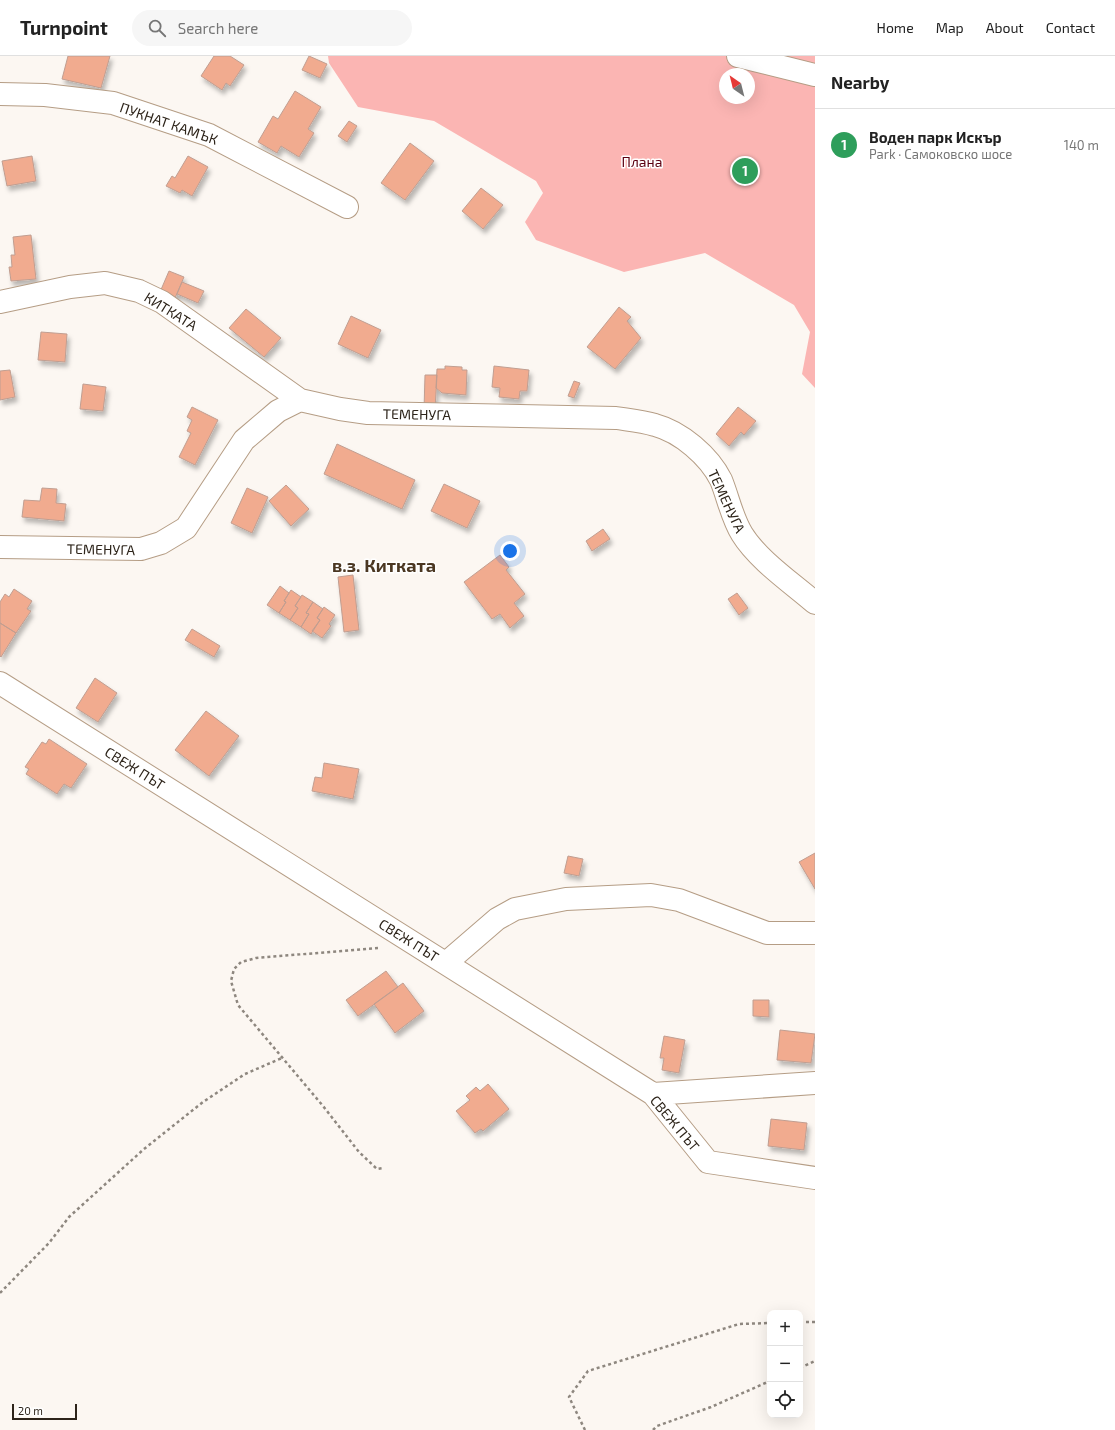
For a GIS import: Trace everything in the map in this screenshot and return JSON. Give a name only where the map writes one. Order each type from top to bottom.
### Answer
[{"type":"street","points":[[738,56],[815,75]]},
{"type":"street","name":"ПУКНАТ КАМЪК","points":[[0,94],[45,95],[113,103],[202,132],[242,151],[347,208]]},
{"type":"street","name":"КИТКАТА","points":[[0,302],[70,287],[105,283],[139,291],[162,302],[300,400]]},
{"type":"street","name":"ТЕМЕНУГА","points":[[0,547],[141,549],[162,543],[186,528],[244,440],[278,411],[300,400],[340,409],[368,413],[616,418],[656,425],[681,437],[708,461],[720,479],[741,533],[754,551],[815,603]]},
{"type":"street","name":"СВЕЖ ПЪТ","points":[[0,683],[653,1094],[708,1162],[813,1178]]},
{"type":"street","points":[[446,963],[497,919],[515,909],[566,899],[651,895],[692,904],[767,933],[815,933]]},
{"type":"street","points":[[653,1094],[815,1083]]},
{"type":"path","points":[[384,1168],[377,1169],[359,1152],[238,1005],[231,981],[234,969],[241,962],[256,958],[379,948],[392,944],[404,937]]},
{"type":"path","points":[[0,1293],[49,1243],[69,1217],[144,1150],[203,1102],[245,1074],[282,1058]]},
{"type":"path","points":[[803,1322],[815,1322]]},
{"type":"path","points":[[585,1430],[568,1397],[588,1371],[739,1324],[767,1323]]},
{"type":"path","points":[[803,1367],[815,1361]]},
{"type":"path","points":[[653,1430],[657,1426],[711,1407],[768,1382]]},
{"type":"green space","name":"Плана","points":[[328,56],[815,56],[815,388],[802,374],[810,332],[794,305],[705,253],[624,272],[536,240],[525,222],[543,193],[536,181],[434,121],[358,107],[329,63]]},
{"type":"building","points":[[68,56],[110,56],[101,88],[62,79]]},
{"type":"building","points":[[214,56],[230,56],[244,65],[230,86],[226,83],[222,90],[201,76]]},
{"type":"building","points":[[309,56],[327,64],[320,78],[302,70]]},
{"type":"building","points":[[295,91],[321,107],[308,129],[314,133],[299,157],[281,146],[277,153],[258,142],[273,116],[278,119]]},
{"type":"building","points":[[349,121],[357,126],[347,142],[338,136]]},
{"type":"building","points":[[410,143],[434,161],[405,200],[381,183]]},
{"type":"building","points":[[32,156],[36,181],[7,186],[2,161]]},
{"type":"building","points":[[188,156],[208,167],[192,196],[182,190],[180,193],[166,186],[172,176],[175,178]]},
{"type":"building","points":[[481,188],[503,205],[483,229],[462,211]]},
{"type":"building","points":[[31,235],[36,279],[11,281],[9,267],[12,267],[11,255],[15,255],[13,237]]},
{"type":"building","points":[[169,271],[184,277],[175,298],[160,292]]},
{"type":"building","points":[[182,282],[204,291],[198,303],[177,294]]},
{"type":"building","points":[[619,307],[631,317],[627,321],[641,338],[615,369],[587,347]]},
{"type":"building","points":[[246,309],[281,338],[264,357],[229,328]]},
{"type":"building","points":[[351,316],[381,330],[368,358],[338,344]]},
{"type":"building","points":[[41,332],[67,334],[65,362],[38,360]]},
{"type":"building","points":[[445,366],[462,367],[462,370],[467,370],[466,395],[442,393],[436,388],[437,369],[445,369]]},
{"type":"building","points":[[494,366],[529,370],[527,391],[520,391],[519,399],[499,397],[500,388],[492,387]]},
{"type":"building","points":[[10,370],[15,397],[0,400],[0,371]]},
{"type":"building","points":[[425,375],[437,375],[435,410],[424,410]]},
{"type":"building","points":[[574,381],[580,383],[574,398],[568,396]]},
{"type":"building","points":[[83,384],[106,387],[103,411],[80,409]]},
{"type":"building","points":[[192,407],[218,420],[195,465],[179,457],[191,433],[187,431],[192,420],[187,417]]},
{"type":"building","points":[[738,407],[756,421],[744,435],[741,432],[729,446],[716,434]]},
{"type":"building","points":[[337,444],[415,480],[402,509],[324,474]]},
{"type":"building","points":[[444,484],[480,501],[467,528],[431,511]]},
{"type":"building","points":[[286,485],[309,509],[291,526],[269,501]]},
{"type":"building","points":[[42,488],[57,489],[56,503],[66,504],[64,521],[22,517],[24,500],[40,501]]},
{"type":"building","points":[[247,488],[268,497],[252,533],[231,523]]},
{"type":"building","points":[[603,529],[610,539],[592,551],[586,541]]},
{"type":"building","points":[[500,555],[509,567],[506,570],[525,594],[514,603],[524,616],[510,628],[500,614],[492,619],[464,582]]},
{"type":"building","points":[[353,575],[359,630],[344,632],[338,577]]},
{"type":"building","points":[[280,586],[289,593],[284,601],[286,602],[279,613],[267,605]]},
{"type":"building","points":[[14,589],[32,601],[27,609],[31,611],[16,633],[0,623],[0,602],[5,594],[9,597]]},
{"type":"building","points":[[291,590],[301,597],[295,606],[298,608],[290,620],[279,613]]},
{"type":"building","points":[[737,593],[748,608],[739,615],[728,599]]},
{"type":"building","points":[[302,595],[313,602],[306,613],[309,614],[301,627],[290,620],[298,608],[295,606]]},
{"type":"building","points":[[313,602],[323,609],[317,618],[320,620],[311,634],[301,627],[309,614],[306,613]]},
{"type":"building","points":[[324,607],[335,615],[329,624],[331,626],[322,638],[312,631],[320,620],[317,618]]},
{"type":"building","points":[[0,623],[16,633],[1,657],[0,656]]},
{"type":"building","points":[[192,629],[220,646],[214,657],[185,640]]},
{"type":"building","points":[[95,678],[117,693],[98,722],[76,708]]},
{"type":"building","points":[[206,711],[239,736],[209,776],[175,750]]},
{"type":"building","points":[[49,739],[87,764],[71,788],[64,784],[57,794],[26,774],[29,769],[25,767],[42,742],[46,744]]},
{"type":"building","points":[[324,763],[359,769],[353,799],[312,791],[315,777],[322,778]]},
{"type":"building","points":[[815,853],[815,889],[799,862]]},
{"type":"building","points":[[568,856],[583,859],[579,876],[564,873]]},
{"type":"building","points":[[386,971],[398,987],[358,1016],[346,1000]]},
{"type":"building","points":[[403,983],[424,1011],[395,1033],[374,1004]]},
{"type":"building","points":[[753,1000],[769,1000],[769,1017],[753,1016]]},
{"type":"building","points":[[780,1030],[815,1034],[811,1063],[777,1060]]},
{"type":"building","points":[[664,1036],[685,1040],[679,1073],[662,1070],[664,1058],[660,1058]]},
{"type":"building","points":[[488,1084],[509,1109],[483,1131],[481,1129],[475,1133],[456,1111],[470,1100],[466,1096],[476,1087],[480,1091]]},
{"type":"building","points":[[771,1119],[807,1123],[804,1150],[768,1146]]},
{"type":"place","name":"Воден парк Искър","points":[[745,171]]},
{"type":"district","name":"в.з. Китката","points":[[384,565]]}]
